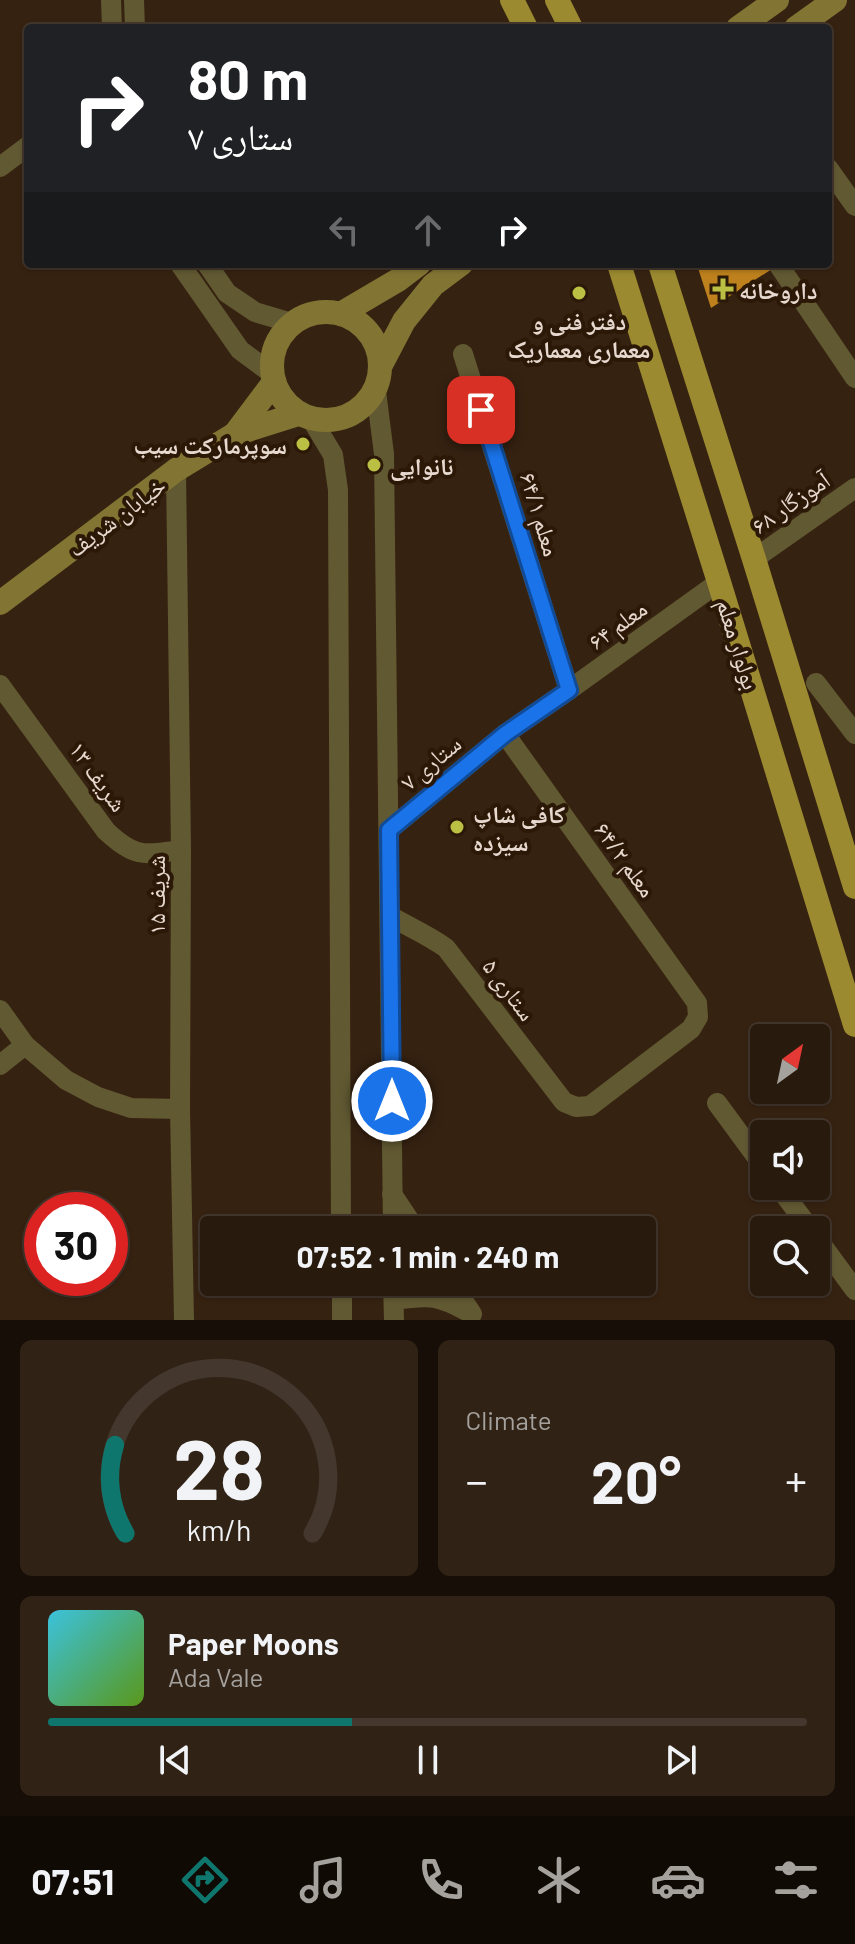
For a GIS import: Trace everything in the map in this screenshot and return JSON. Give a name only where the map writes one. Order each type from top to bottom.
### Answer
[{"type":"main road","points":[[512,0],[524,24]]},
{"type":"main road","name":"بولوار معلم","points":[[620,268],[855,1025]]},
{"type":"main road","name":"بولوار معلم","points":[[661,268],[855,887]]},
{"type":"street","points":[[111,0],[112,24]]},
{"type":"street","points":[[134,0],[135,24]]},
{"type":"street","points":[[802,24],[835,0]]},
{"type":"street","points":[[742,24],[761,4]]},
{"type":"street","points":[[3,159],[24,148]]},
{"type":"street","points":[[3,159],[24,154]]},
{"type":"street","points":[[832,174],[855,206]]},
{"type":"street","points":[[183,268],[240,350],[272,378],[333,455],[338,490],[341,1216]]},
{"type":"street","points":[[210,268],[227,293],[255,312],[292,323]]},
{"type":"street","points":[[342,313],[414,268]]},
{"type":"street","points":[[393,1216],[384,454],[376,391],[382,363],[404,321],[433,285],[456,268]]},
{"type":"street","points":[[781,268],[855,378]]},
{"type":"street","points":[[272,378],[272,354],[279,337],[292,323],[315,312],[342,313],[370,332],[382,363]]},
{"type":"street","name":"معلم ۶۴/۱","points":[[463,354],[569,690]]},
{"type":"street","name":"خیابان شریف","points":[[235,434],[272,378]]},
{"type":"street","points":[[305,417],[337,421],[360,410],[376,391]]},
{"type":"street","name":"خیابان شریف","points":[[0,603],[176,470],[235,434],[305,417]]},
{"type":"street","name":"شریف ۱۵","points":[[176,470],[184,1320]]},
{"type":"street","name":"آموزگار ۶۸","points":[[754,559],[855,488]]},
{"type":"street","name":"معلم ۶۴","points":[[505,734],[719,582]]},
{"type":"street","points":[[816,683],[855,734]]},
{"type":"street","name":"شریف ۱۳","points":[[0,685],[106,831],[123,846],[147,854],[181,850]]},
{"type":"street","name":"ستاری ۷","points":[[389,830],[505,734]]},
{"type":"street","name":"معلم ۶۴/۲","points":[[505,734],[697,1003],[698,1017],[691,1029],[590,1106],[576,1107]]},
{"type":"street","name":"ستاری ۵","points":[[390,916],[446,948],[564,1102],[576,1107]]},
{"type":"street","points":[[0,1010],[25,1045],[66,1080],[98,1097],[131,1108],[180,1109]]},
{"type":"street","points":[[0,1065],[25,1045]]},
{"type":"street","points":[[717,1103],[750,1148]]},
{"type":"street","points":[[392,1194],[407,1216]]},
{"type":"street","points":[[830,1256],[855,1290]]},
{"type":"street","points":[[342,1296],[342,1320]]},
{"type":"street","points":[[394,1301],[424,1296],[447,1300],[474,1317]]},
{"type":"street","points":[[460,1296],[474,1317]]},
{"type":"building","name":"داروخانه","points":[[698,268],[771,268],[772,269],[711,308]]},
{"type":"place","name":"داروخانه","points":[[723,289]]},
{"type":"place","name":"دفتر فنی و معماری معماریک","points":[[579,293]]},
{"type":"place","name":"سوپرمارکت سیب","points":[[303,444]]},
{"type":"place","name":"نانوایی","points":[[374,465]]},
{"type":"place","name":"کافی شاپ سیزده","points":[[457,827]]},
{"type":"route","points":[[392,1101],[389,830],[505,734],[569,690],[481,410]]}]
